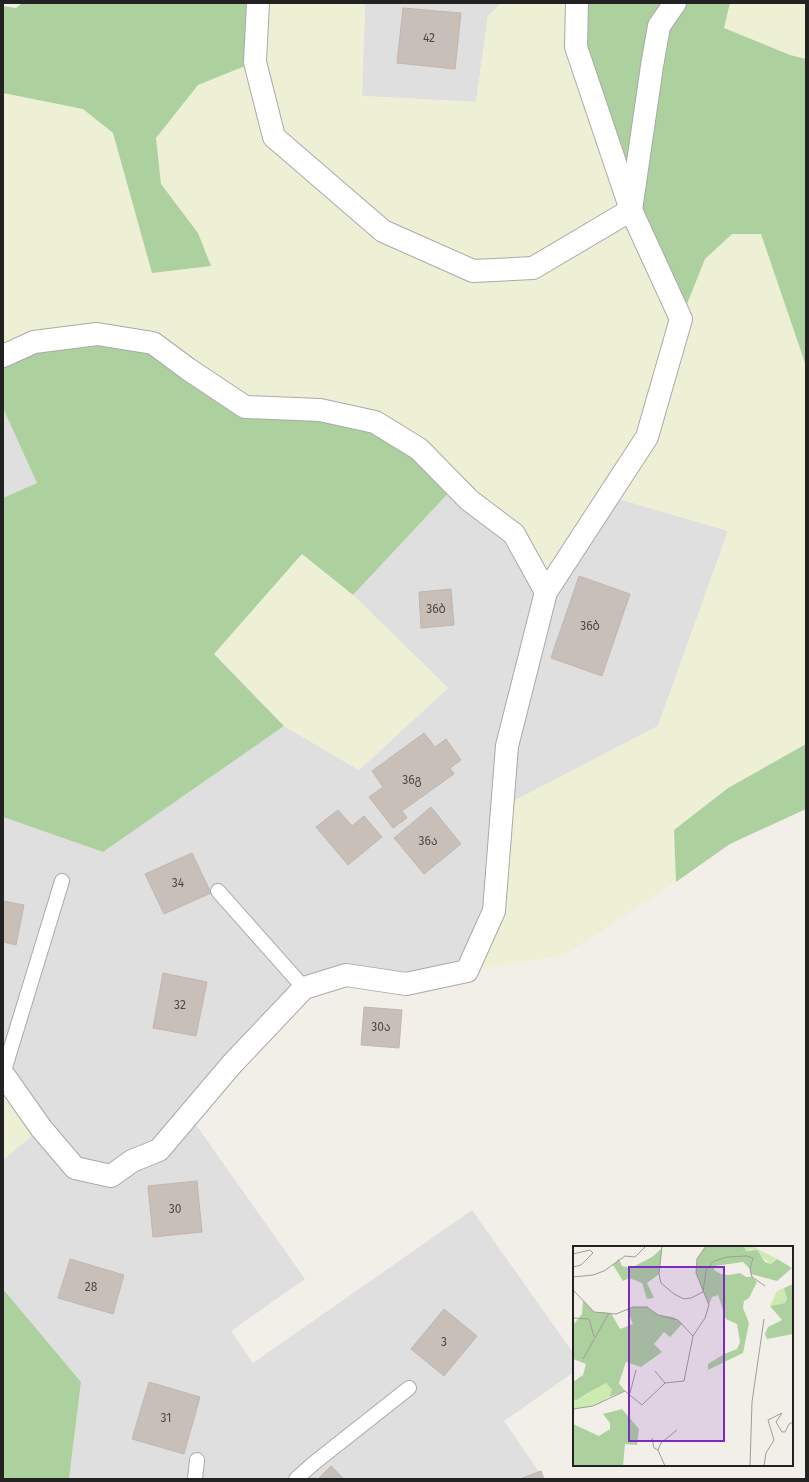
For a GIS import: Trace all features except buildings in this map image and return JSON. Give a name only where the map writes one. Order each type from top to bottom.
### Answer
[{"type":"street","points":[[258,3],[255,62],[274,137],[382,231],[473,271],[533,268],[631,210]]},
{"type":"street","points":[[3,1074],[41,1128],[75,1168],[111,1176],[132,1161],[159,1150],[232,1064],[304,988],[346,975],[406,984],[467,971],[494,911],[507,746],[546,592],[647,437],[681,319],[631,210],[576,47],[577,3]]},
{"type":"street","points":[[631,210],[659,26],[675,3]]},
{"type":"street","points":[[3,356],[34,342],[97,334],[153,343],[188,369],[245,407],[320,410],[375,422],[419,449],[469,500],[514,534],[546,592]]},
{"type":"lane","points":[[3,1074],[62,881]]},
{"type":"lane","points":[[218,891],[304,988]]},
{"type":"lane","points":[[296,1479],[314,1463],[410,1388]]},
{"type":"lane","points":[[195,1479],[197,1460]]},
{"type":"shaded area","points":[[365,3],[501,3],[488,16],[476,102],[362,96]]},
{"type":"shaded area","points":[[3,408],[38,484],[3,498]]},
{"type":"shaded area","points":[[455,486],[609,496],[728,531],[658,726],[502,807],[494,911],[467,971],[406,984],[346,975],[304,988],[189,1115],[305,1279],[231,1331],[253,1363],[472,1210],[573,1353],[573,1373],[504,1421],[544,1479],[69,1479],[81,1382],[3,1289],[3,1160],[41,1128],[3,1074],[3,817],[103,852],[284,726],[359,770],[448,688],[353,595]]},
{"type":"green space","points":[[22,3],[258,3],[255,62],[198,85],[156,138],[161,184],[198,233],[211,266],[152,273],[113,133],[83,109],[3,93],[3,6],[16,8]]},
{"type":"green space","points":[[258,3],[365,3],[362,96],[476,102],[488,16],[501,3],[577,3],[681,319],[705,259],[732,234],[761,234],[806,366],[806,744],[728,788],[674,830],[676,882],[566,955],[467,971],[494,911],[502,807],[658,726],[728,531],[609,496],[546,592],[514,534],[469,500],[3,356],[3,93],[83,109],[113,133],[152,273],[210,266],[198,233],[161,184],[156,138],[198,85],[255,62]]},
{"type":"green space","points":[[577,3],[730,3],[724,28],[790,55],[806,59],[806,366],[761,234],[732,234],[705,259],[681,319],[576,47]]},
{"type":"green space","points":[[730,3],[806,3],[806,59],[790,55],[724,28]]},
{"type":"green space","points":[[34,342],[153,343],[245,407],[375,422],[455,486],[353,595],[302,554],[214,654],[284,726],[103,852],[3,817],[3,498],[37,483],[3,408],[3,356]]},
{"type":"green space","points":[[303,554],[353,595],[448,688],[359,770],[284,726],[214,654]]},
{"type":"green space","points":[[806,744],[806,809],[730,844],[676,882],[674,830],[728,788]]},
{"type":"green space","points":[[3,1074],[41,1128],[3,1160]]},
{"type":"green space","points":[[3,1289],[81,1382],[69,1479],[3,1479]]}]
